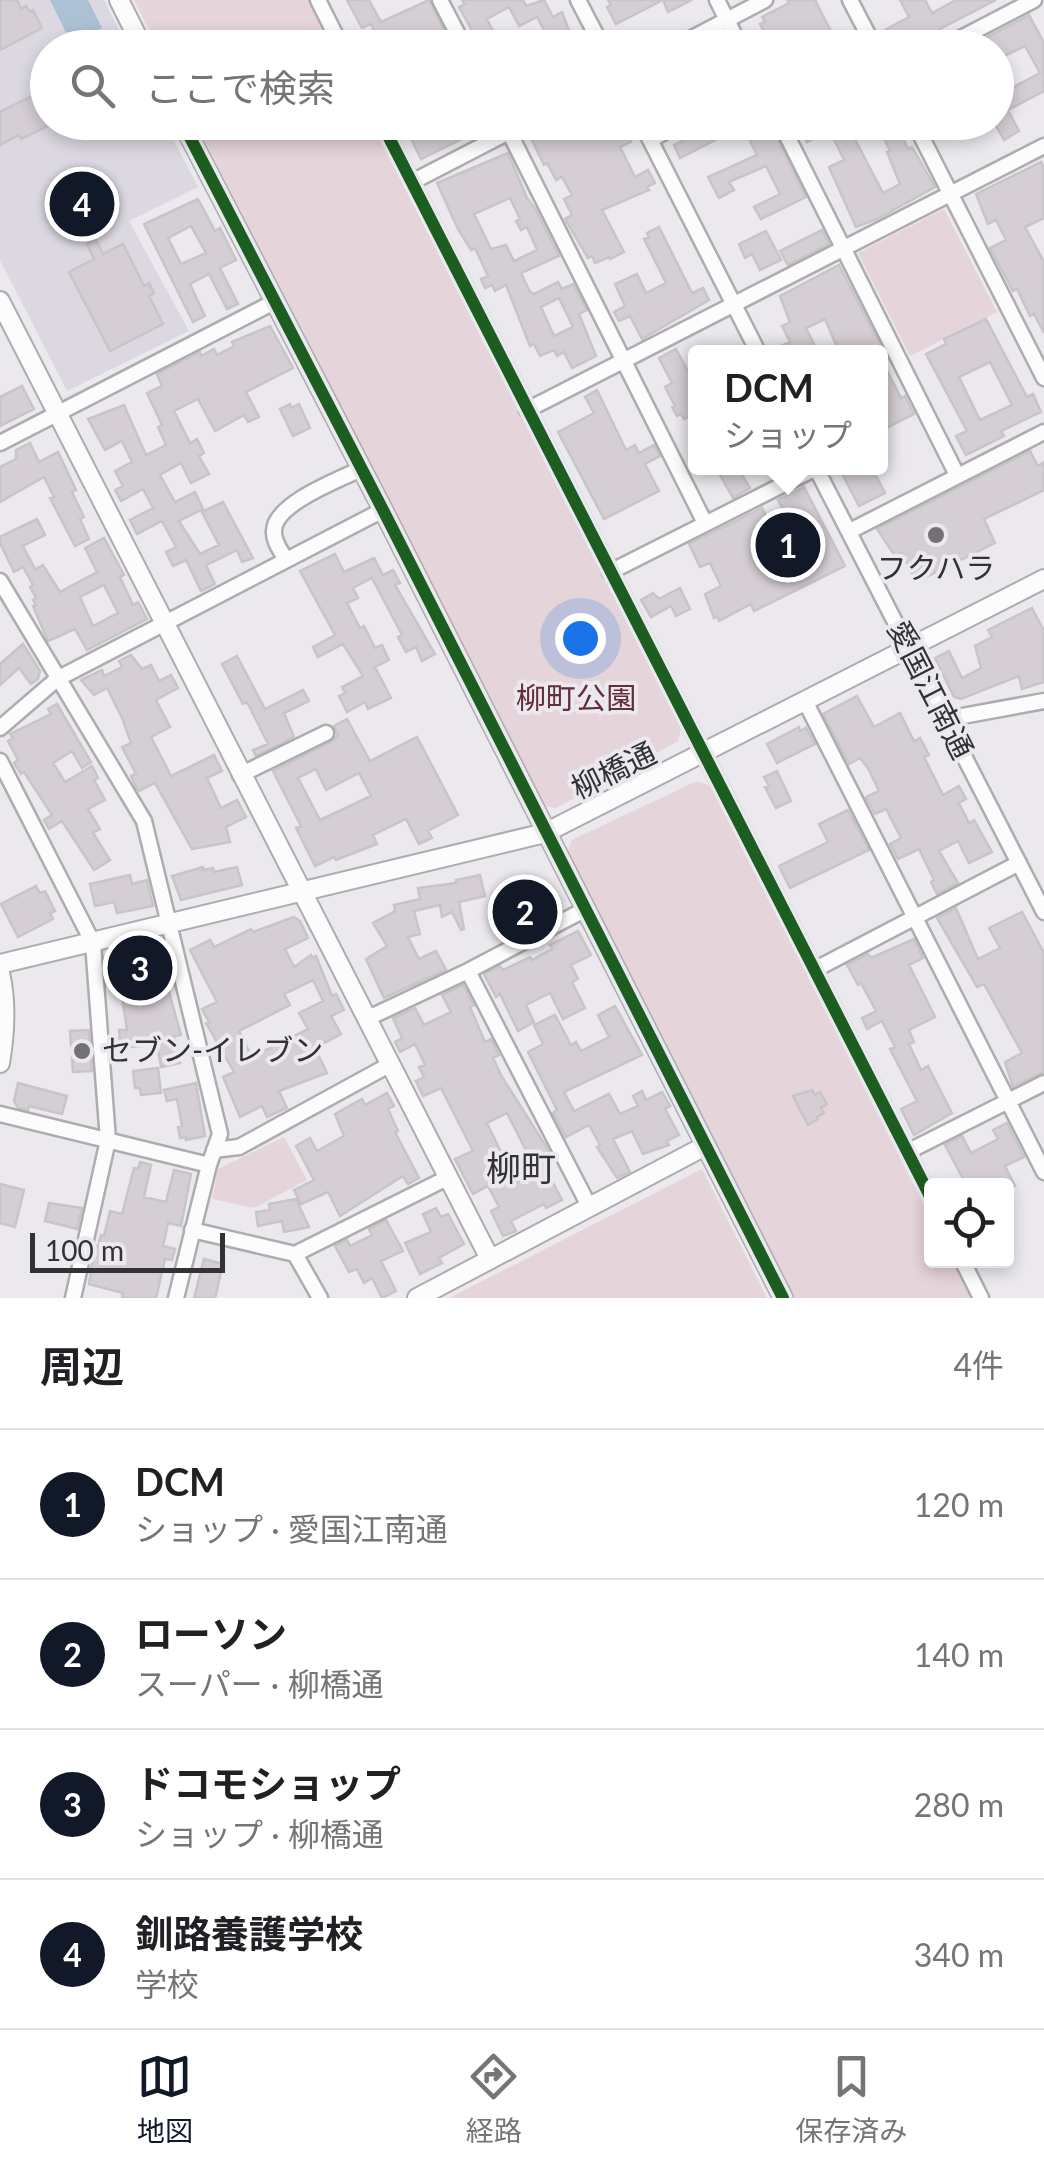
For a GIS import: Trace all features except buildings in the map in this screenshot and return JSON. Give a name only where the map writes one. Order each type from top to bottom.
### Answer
[{"type":"street","points":[[119,0],[134,30]]},
{"type":"street","points":[[333,30],[320,4],[337,0]]},
{"type":"street","points":[[440,0],[456,30]]},
{"type":"street","points":[[578,0],[593,30]]},
{"type":"street","points":[[717,0],[732,30]]},
{"type":"street","points":[[708,30],[764,0]]},
{"type":"street","points":[[850,0],[866,30]]},
{"type":"street","points":[[976,30],[1034,0]]},
{"type":"street","points":[[191,140],[783,1298]]},
{"type":"street","points":[[391,140],[924,1185]]},
{"type":"street","points":[[412,182],[485,140]]},
{"type":"street","points":[[513,140],[706,523]]},
{"type":"street","points":[[650,140],[754,345]]},
{"type":"street","points":[[789,140],[958,475]]},
{"type":"street","points":[[923,140],[1044,378]]},
{"type":"street","points":[[527,410],[1043,148]]},
{"type":"street","points":[[0,301],[490,1259]]},
{"type":"street","points":[[0,443],[274,302]]},
{"type":"street","points":[[850,531],[1044,432]]},
{"type":"street","points":[[286,560],[274,537],[274,525],[282,511],[361,469]]},
{"type":"street","points":[[610,572],[802,475]]},
{"type":"street","name":"愛国江南通","points":[[820,475],[1044,912]]},
{"type":"street","points":[[0,728],[57,679],[382,510]]},
{"type":"street","name":"柳橋通","points":[[0,964],[545,833],[1044,579]]},
{"type":"street","points":[[0,581],[144,821],[170,924],[220,1134],[176,1298]]},
{"type":"street","points":[[805,701],[1044,1172]]},
{"type":"street","points":[[946,719],[1044,701]]},
{"type":"street","points":[[240,775],[326,733]]},
{"type":"street","points":[[0,761],[93,943],[108,1140],[73,1298]]},
{"type":"street","points":[[814,970],[1019,863]]},
{"type":"street","points":[[366,1019],[584,910]]},
{"type":"street","points":[[468,971],[590,1208]]},
{"type":"street","points":[[0,973],[4,990],[0,1063]]},
{"type":"street","points":[[0,1114],[108,1140],[211,1157],[238,1148],[390,1065]]},
{"type":"street","points":[[907,1152],[1044,1082]]},
{"type":"street","points":[[416,1298],[706,1146]]},
{"type":"street","points":[[192,1230],[296,1254],[447,1178]]},
{"type":"street","points":[[296,1254],[320,1298]]},
{"type":"street","points":[[966,1268],[981,1298]]},
{"type":"shaded area","points":[[0,0],[104,0],[119,30],[30,30],[30,140],[174,140],[198,187],[129,221],[189,331],[67,391],[0,260]]},
{"type":"green space","points":[[134,0],[309,0],[324,30],[149,30]]},
{"type":"green space","name":"柳町公園","points":[[205,140],[380,140],[681,728],[678,741],[556,808],[539,805]]},
{"type":"green space","points":[[944,209],[997,312],[910,356],[858,253]]},
{"type":"green space","name":"柳町公園","points":[[697,781],[710,786],[924,1206],[924,1268],[956,1268],[971,1298],[793,1298],[567,853],[572,840]]},
{"type":"green space","points":[[284,1137],[307,1180],[254,1208],[212,1199],[218,1169]]},
{"type":"green space","points":[[702,1169],[767,1298],[449,1298]]},
{"type":"water","points":[[50,0],[88,0],[102,28],[65,30]]},
{"type":"cycle path","points":[[191,140],[783,1298]]},
{"type":"cycle path","points":[[390,140],[924,1184]]},
{"type":"place","name":"釧路養護学校","points":[[82,204]]},
{"type":"place","name":"フクハラ","points":[[936,535]]},
{"type":"place","name":"DCM","points":[[788,545]]},
{"type":"place","name":"ローソン","points":[[525,912]]},
{"type":"place","name":"ドコモショップ","points":[[140,968]]},
{"type":"place","name":"セブン-イレブン","points":[[82,1051]]},
{"type":"district","name":"柳町","points":[[521,1169]]}]
